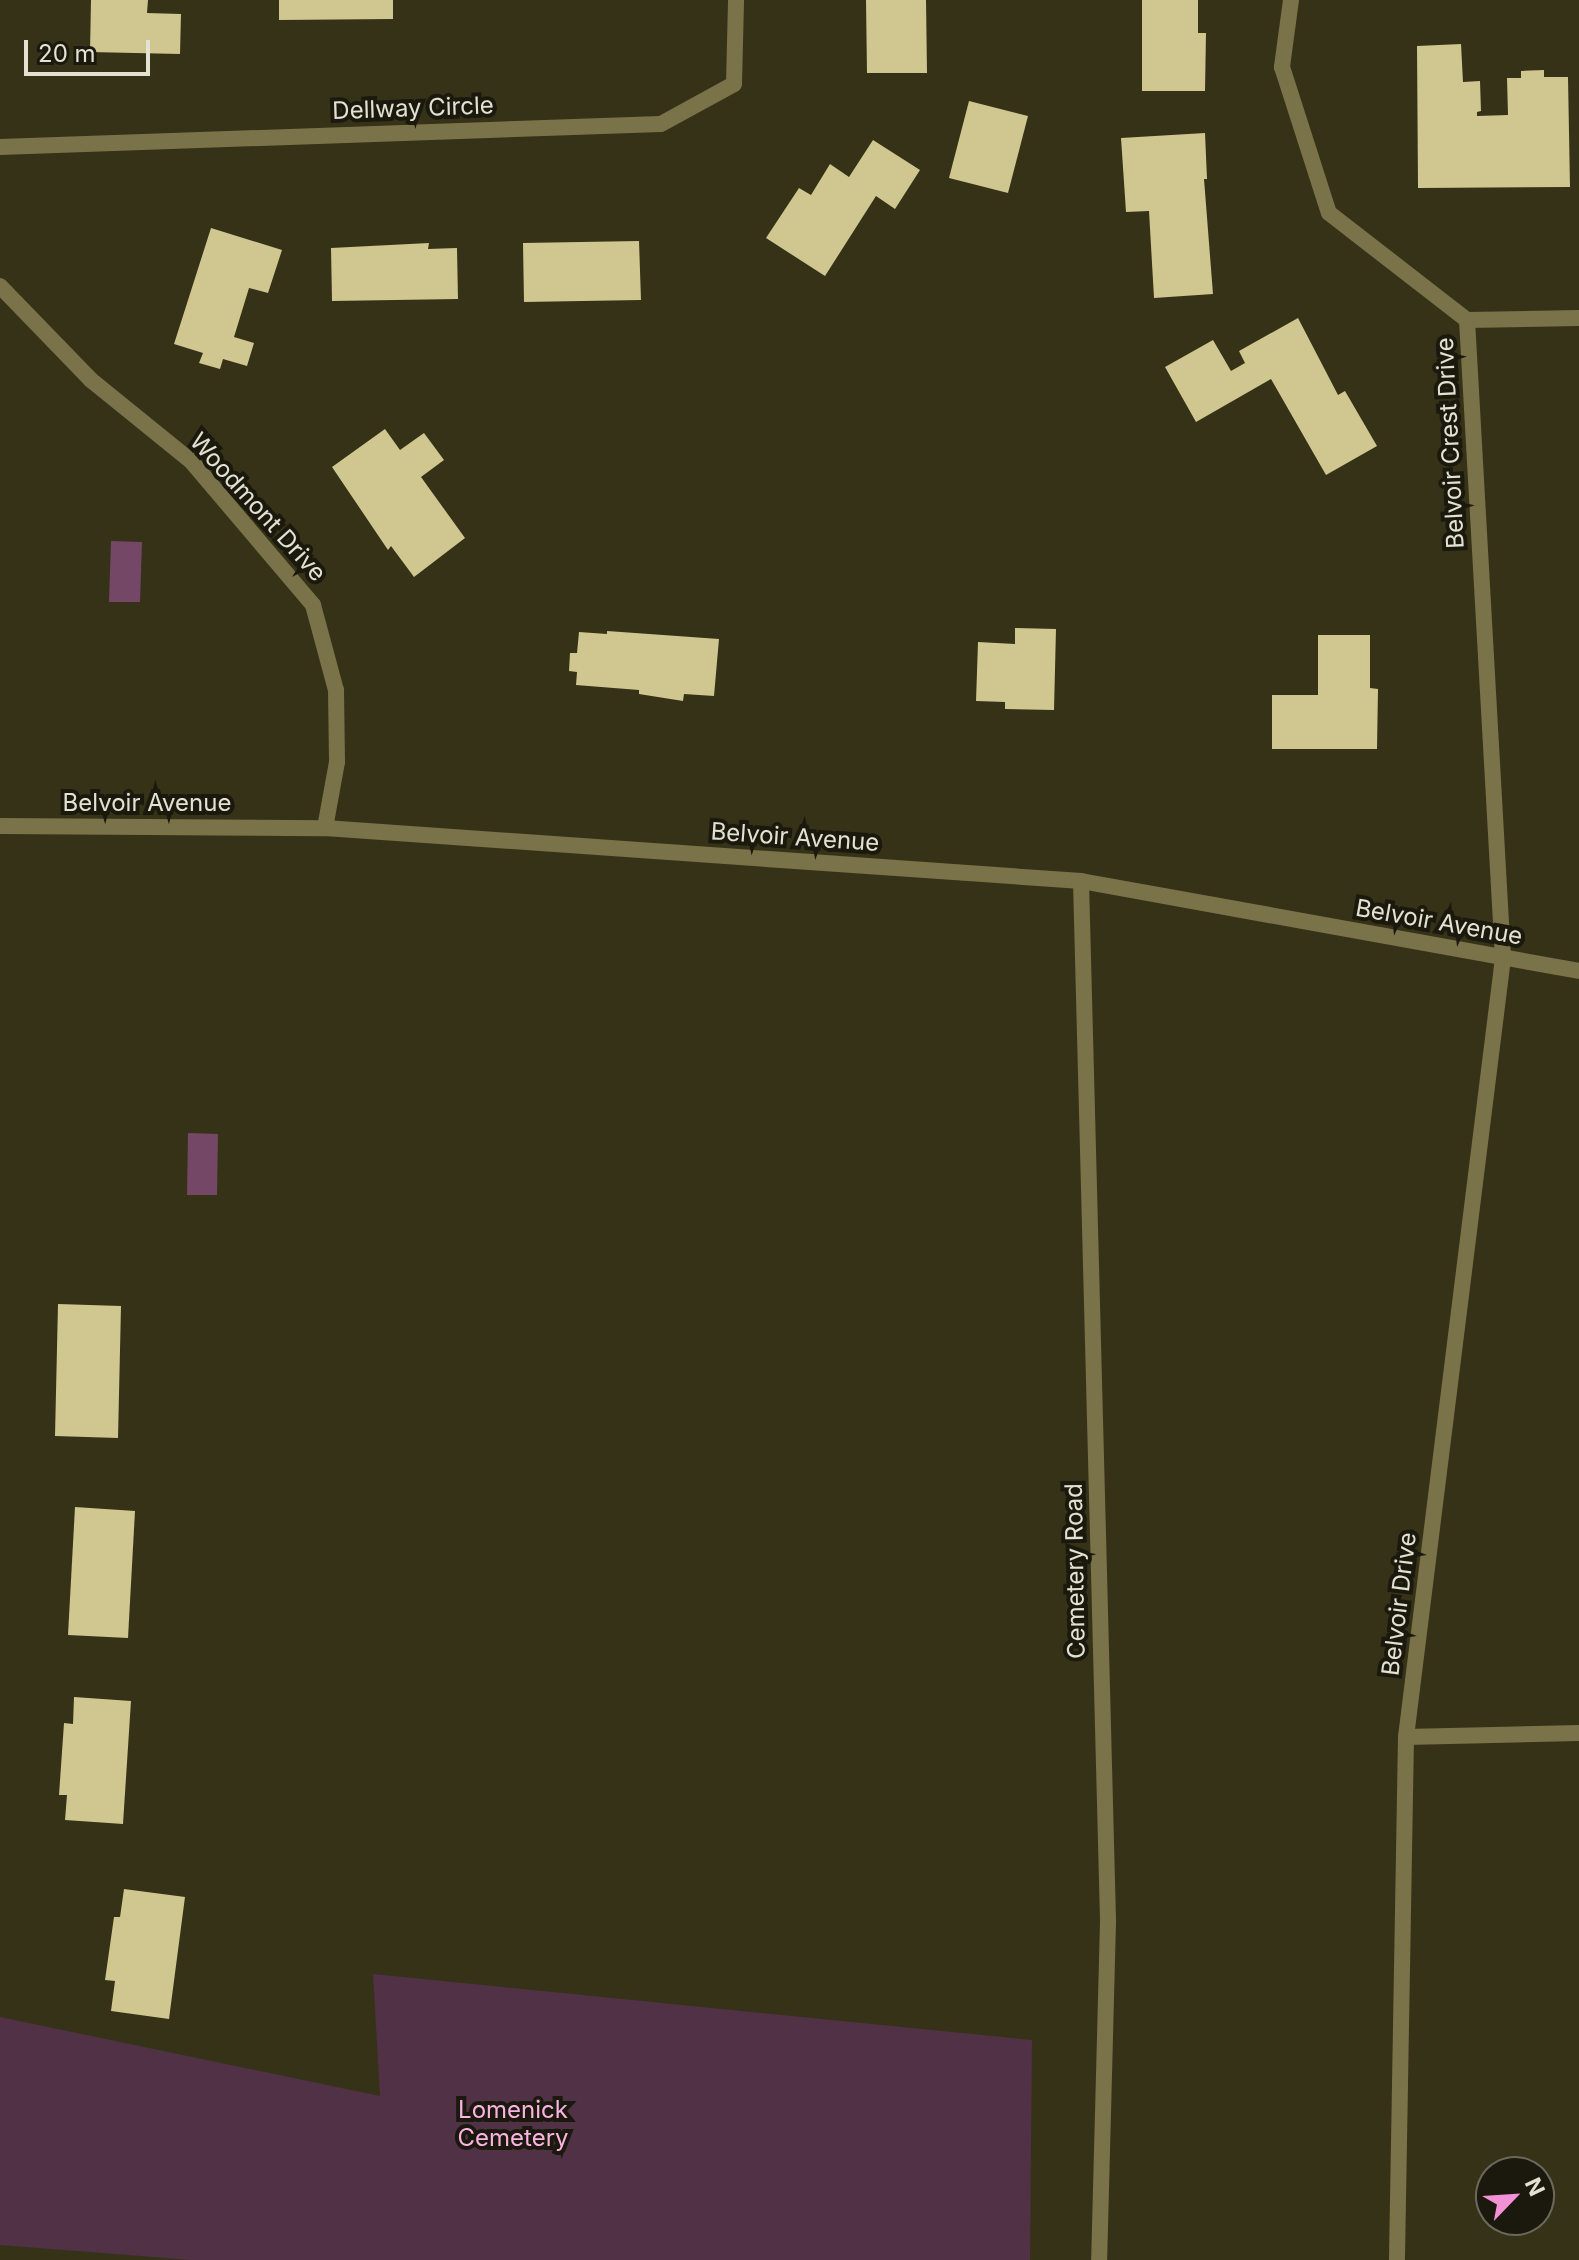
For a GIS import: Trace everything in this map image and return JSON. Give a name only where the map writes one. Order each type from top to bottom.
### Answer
[{"type":"street","name":"Dellway Circle","points":[[0,147],[661,124],[734,84],[736,0]]},
{"type":"street","name":"Belvoir Crest Drive","points":[[1291,0],[1282,67],[1329,213],[1467,320],[1503,958]]},
{"type":"street","name":"Woodmont Drive","points":[[0,286],[91,380],[191,461],[313,605],[336,690],[337,762],[325,828]]},
{"type":"street","points":[[1467,320],[1579,318]]},
{"type":"street","name":"Belvoir Avenue","points":[[0,826],[325,828],[1081,881],[1579,971]]},
{"type":"street","name":"Cemetery Road","points":[[1081,881],[1108,1922],[1099,2260]]},
{"type":"street","name":"Belvoir Drive","points":[[1397,2260],[1406,1737],[1503,958]]},
{"type":"street","points":[[1406,1737],[1579,1733]]},
{"type":"green space","name":"Lomenick Cemetery","points":[[373,1974],[1032,2040],[1030,2260],[192,2260],[0,2245],[0,2017],[380,2096]]},
{"type":"shaded area","points":[[111,541],[142,542],[140,602],[109,602]]},
{"type":"shaded area","points":[[188,1133],[218,1134],[217,1195],[187,1195]]},
{"type":"building","points":[[91,0],[148,0],[147,13],[181,14],[180,54],[90,52]]},
{"type":"building","points":[[279,0],[393,0],[393,19],[279,20]]},
{"type":"building","points":[[866,0],[926,0],[927,73],[867,73]]},
{"type":"building","points":[[1142,0],[1198,0],[1198,33],[1206,33],[1205,91],[1142,91]]},
{"type":"building","points":[[1461,44],[1463,82],[1480,81],[1481,111],[1477,112],[1477,116],[1508,115],[1507,78],[1521,78],[1521,71],[1544,70],[1544,77],[1568,77],[1570,187],[1418,188],[1417,46]]},
{"type":"building","points":[[969,101],[1028,116],[1008,193],[949,178]]},
{"type":"building","points":[[1205,133],[1207,179],[1204,179],[1213,294],[1154,298],[1149,211],[1126,212],[1121,138]]},
{"type":"building","points":[[873,140],[920,170],[895,209],[876,196],[825,276],[766,238],[799,188],[811,195],[830,164],[849,177]]},
{"type":"building","points":[[211,228],[282,250],[268,293],[249,288],[234,337],[254,343],[247,366],[223,359],[220,369],[199,363],[203,353],[174,344]]},
{"type":"building","points":[[639,241],[641,300],[524,302],[523,243]]},
{"type":"building","points":[[429,243],[428,249],[457,248],[458,299],[332,301],[331,248]]},
{"type":"building","points":[[1298,318],[1338,395],[1345,391],[1377,446],[1326,475],[1271,379],[1196,422],[1165,367],[1213,340],[1231,371],[1245,363],[1239,351]]},
{"type":"building","points":[[385,429],[400,450],[424,433],[444,460],[421,477],[465,538],[414,577],[391,546],[388,550],[332,467]]},
{"type":"building","points":[[1015,628],[1056,629],[1054,710],[1005,709],[1005,702],[976,701],[978,642],[1015,644]]},
{"type":"building","points":[[607,631],[719,639],[714,696],[684,694],[683,701],[639,694],[639,690],[576,685],[577,672],[569,671],[570,653],[577,653],[579,632],[607,634]]},
{"type":"building","points":[[1318,635],[1370,635],[1370,688],[1378,689],[1377,749],[1272,749],[1272,695],[1318,695]]},
{"type":"building","points":[[58,1304],[121,1306],[118,1438],[55,1436]]},
{"type":"building","points":[[75,1507],[135,1511],[128,1638],[68,1635]]},
{"type":"building","points":[[74,1697],[131,1701],[123,1824],[65,1820],[67,1795],[59,1795],[64,1723],[73,1724]]},
{"type":"building","points":[[124,1889],[185,1897],[169,2019],[111,2011],[115,1981],[105,1980],[114,1917],[120,1917]]}]
